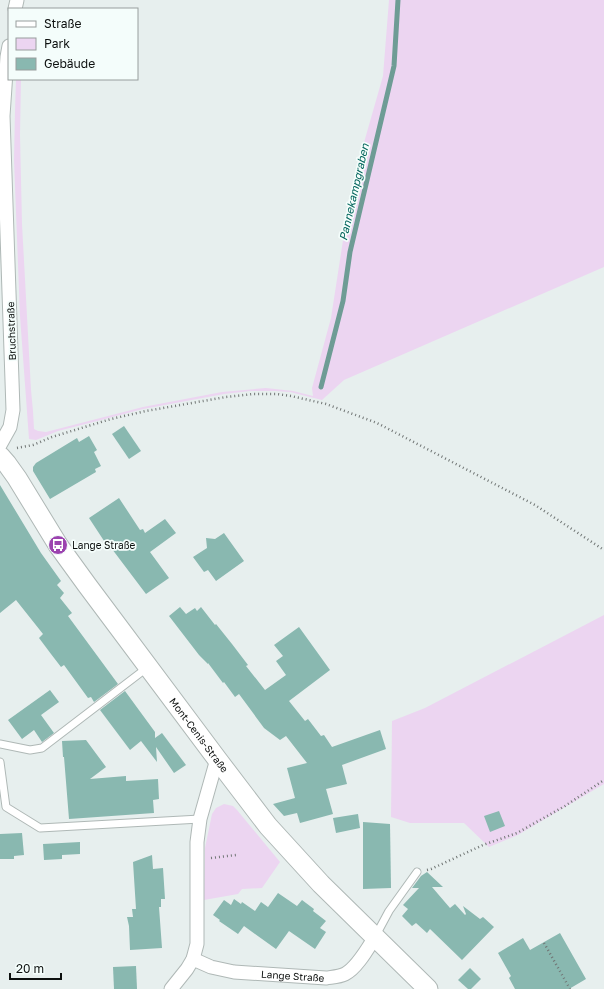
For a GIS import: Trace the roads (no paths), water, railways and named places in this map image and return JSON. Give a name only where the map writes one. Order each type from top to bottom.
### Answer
[{"type":"main road","name":"Mont-Cenis-Straße","points":[[7,453],[7,464],[58,545],[268,826],[321,884],[428,989]]},
{"type":"street","name":"Bruchstraße","points":[[0,446],[10,427],[14,410],[3,116],[8,58]]},
{"type":"street","points":[[171,989],[187,970],[193,959],[197,944],[197,842],[200,819],[217,759]]},
{"type":"street","name":"Lange Straße","points":[[193,959],[211,967],[234,972],[326,978],[335,977],[345,974],[354,967],[375,937]]},
{"type":"lane","points":[[0,744],[30,750],[42,748],[149,667]]},
{"type":"lane","points":[[0,762],[6,807],[40,828],[200,819]]},
{"type":"lane","points":[[375,937],[389,911],[417,872]]},
{"type":"waterway","name":"Pannekampgraben","points":[[321,387],[343,301],[350,252],[394,66],[398,0]]},
{"type":"place","name":"Lange Straße","points":[[58,545]]}]
